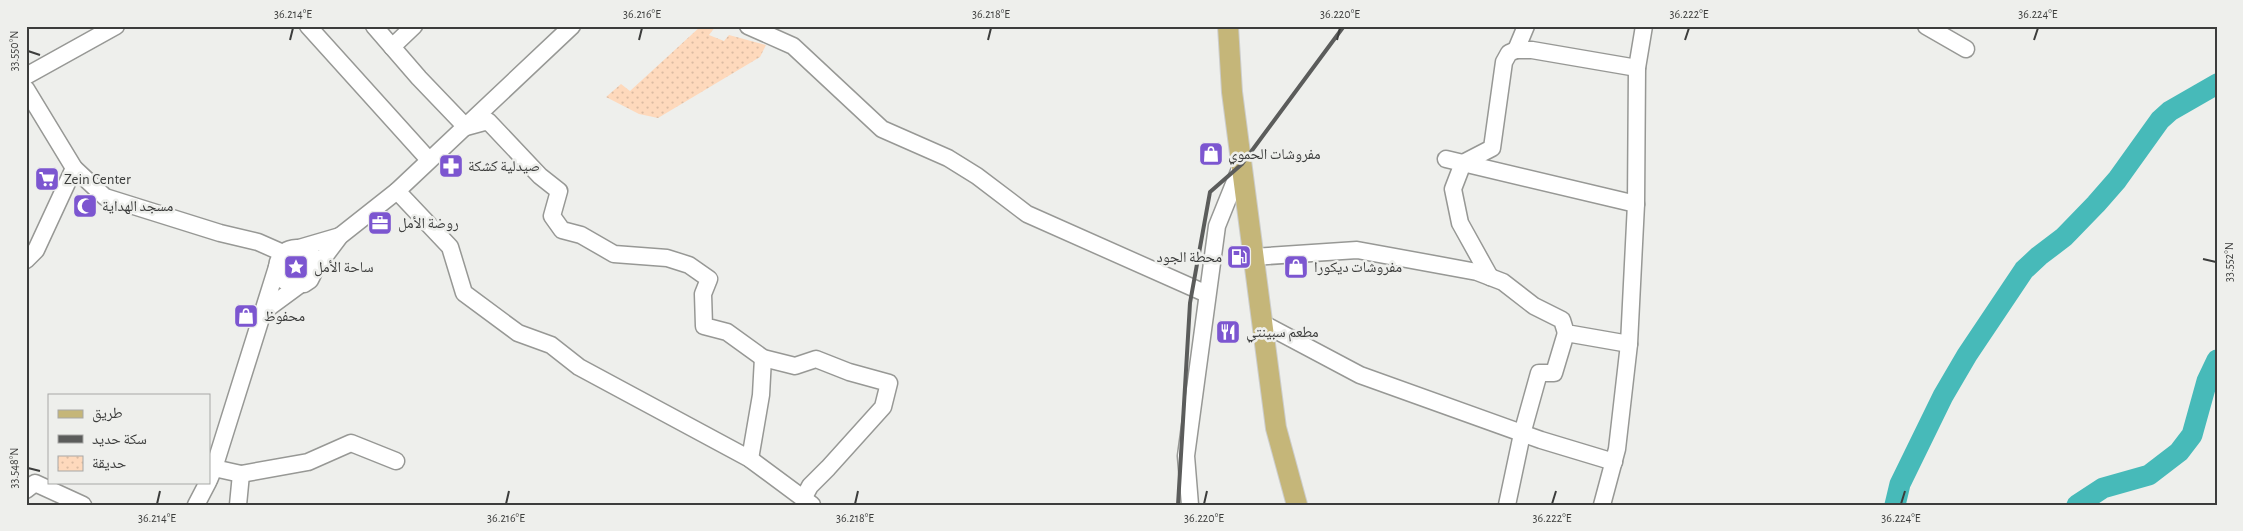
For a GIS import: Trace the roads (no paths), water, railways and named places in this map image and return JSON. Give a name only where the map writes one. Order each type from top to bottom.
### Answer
[{"type":"main road","points":[[1228,26],[1229,66],[1276,428],[1298,505]]},
{"type":"street","points":[[26,76],[116,26]]},
{"type":"street","points":[[308,26],[429,160]]},
{"type":"street","points":[[374,26],[466,127]]},
{"type":"street","points":[[392,47],[414,26]]},
{"type":"street","points":[[264,311],[298,286],[310,280],[316,268],[340,236],[397,191],[572,26]]},
{"type":"street","points":[[748,26],[792,46],[882,130],[948,158],[977,176],[1027,214],[1207,294]]},
{"type":"street","points":[[1516,50],[1526,26]]},
{"type":"street","points":[[1602,505],[1614,462],[1629,344],[1636,204],[1637,68],[1644,26]]},
{"type":"street","points":[[1926,26],[1966,49]]},
{"type":"street","points":[[1490,277],[1460,223],[1453,189],[1463,163],[1492,148],[1504,62],[1508,53],[1516,50],[1532,50],[1637,68]]},
{"type":"street","points":[[26,89],[74,168],[105,197],[220,233],[258,242],[280,260]]},
{"type":"street","points":[[397,191],[450,246],[464,293],[518,333],[551,345],[580,366],[750,459],[808,502],[810,486],[883,407],[889,382],[849,372],[816,359],[795,366],[763,358],[726,332],[704,326],[703,294],[709,279],[688,265],[667,258],[614,254],[581,235],[562,230],[552,216],[559,191],[540,176],[488,121],[466,127]]},
{"type":"street","points":[[1446,159],[1636,204]]},
{"type":"street","points":[[1190,505],[1186,456],[1217,226],[1242,164]]},
{"type":"street","points":[[29,252],[74,168]]},
{"type":"street","points":[[340,236],[287,250],[280,260],[210,477],[241,474],[308,462],[351,443],[396,460]]},
{"type":"street","points":[[300,248],[311,254],[316,268]]},
{"type":"street","points":[[1254,257],[1357,250],[1477,272],[1503,282],[1534,306],[1562,320],[1566,332],[1554,373],[1539,373],[1522,434],[1507,505]]},
{"type":"street","points":[[280,260],[278,273],[286,283],[298,286]]},
{"type":"street","points":[[1262,323],[1360,375],[1522,434],[1614,462]]},
{"type":"street","points":[[1566,332],[1629,344]]},
{"type":"street","points":[[750,459],[761,395],[763,358]]},
{"type":"street","points":[[238,505],[241,474]]},
{"type":"street","points":[[26,490],[35,483],[84,505]]},
{"type":"street","points":[[196,505],[206,484]]},
{"type":"waterway","points":[[1895,505],[1900,484],[1943,396],[1967,355],[2024,270],[2064,237],[2096,204],[2117,180],[2160,120],[2170,111],[2217,84]]},
{"type":"waterway","points":[[2077,505],[2103,488],[2149,475],[2179,452],[2192,435],[2207,381],[2217,360]]},
{"type":"railway","points":[[1178,505],[1190,303],[1210,192],[1242,164],[1344,26]]},
{"type":"place","name":"مفروشات الحموي","points":[[1211,154]]},
{"type":"place","name":"صيدلية كشكة","points":[[451,166]]},
{"type":"place","name":"Zein Center","points":[[47,179]]},
{"type":"place","name":"مسجد الهداية","points":[[85,206]]},
{"type":"place","name":"روضة الأمل","points":[[380,223]]},
{"type":"place","name":"محطة الجود","points":[[1239,257]]},
{"type":"place","name":"ساحة الأمل","points":[[296,267]]},
{"type":"place","name":"مفروشات ديكورا","points":[[1296,267]]},
{"type":"place","name":"محفوظ","points":[[246,316]]},
{"type":"place","name":"مطعم سبينتي","points":[[1228,332]]}]
